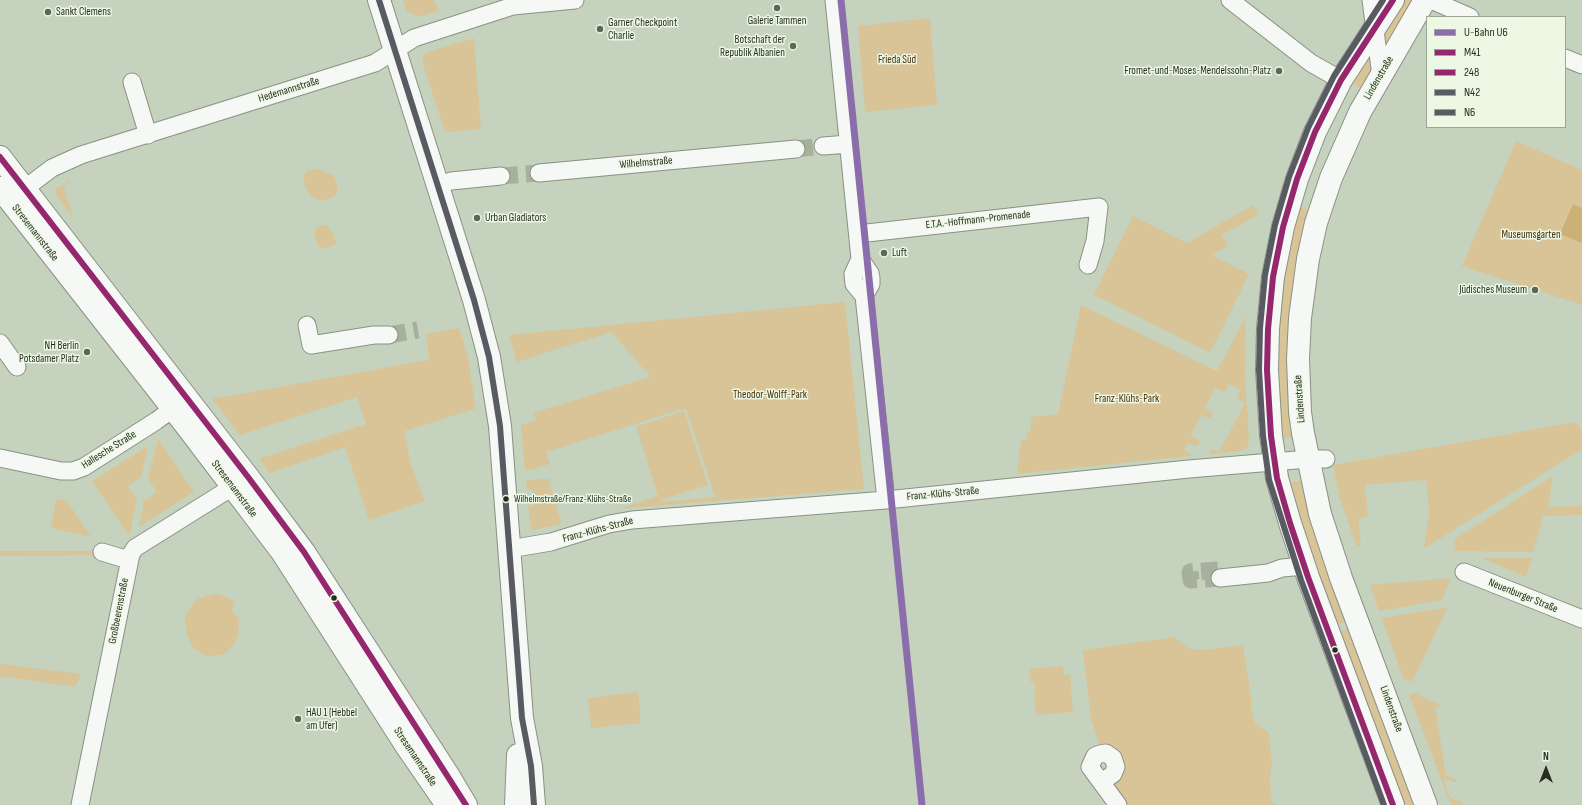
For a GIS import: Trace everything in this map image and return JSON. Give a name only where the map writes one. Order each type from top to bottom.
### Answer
[{"type":"main road","points":[[379,0],[476,306],[489,357],[500,426],[522,718],[531,766],[534,805]]},
{"type":"main road","points":[[1393,0],[1341,80],[1315,132],[1297,179],[1283,227],[1273,278],[1268,329],[1267,370],[1271,436],[1277,478],[1290,523],[1393,805]]},
{"type":"main road","name":"Lindenstraße","points":[[1425,0],[1360,112],[1335,167],[1318,219],[1308,259],[1300,318],[1298,354],[1300,412],[1317,459],[1320,514],[1333,555],[1426,805]]},
{"type":"main road","name":"Stresemannstraße","points":[[0,156],[11,192],[180,404],[240,482],[282,552],[407,747],[459,804]]},
{"type":"main road","points":[[516,805],[518,757],[522,718]]},
{"type":"street","name":"Hedemannstraße","points":[[11,192],[66,160],[375,63],[414,38],[513,6],[575,0]]},
{"type":"street","points":[[834,0],[860,259],[853,274],[854,284],[864,296],[886,500]]},
{"type":"street","points":[[1230,0],[1311,63],[1341,80]]},
{"type":"street","points":[[1371,0],[1381,76]]},
{"type":"street","points":[[1431,0],[1468,16]]},
{"type":"street","points":[[1566,58],[1582,65]]},
{"type":"street","points":[[132,82],[148,134]]},
{"type":"street","points":[[823,146],[849,144]]},
{"type":"street","name":"Wilhelmstraße","points":[[538,173],[796,149]]},
{"type":"street","points":[[438,185],[451,181],[501,176]]},
{"type":"street","name":"E.T.A.-Hoffmann-Promenade","points":[[858,234],[1099,207],[1095,240],[1088,265]]},
{"type":"street","points":[[307,325],[311,345],[374,335],[389,335]]},
{"type":"street","points":[[0,343],[17,367]]},
{"type":"street","name":"Hallesche Straße","points":[[0,458],[61,471],[73,471],[84,467],[180,404]]},
{"type":"street","name":"Franz-Klühs-Straße","points":[[509,549],[551,542],[609,524],[632,520],[886,500],[1189,469],[1317,459]]},
{"type":"street","name":"Großbeerenstraße","points":[[80,805],[131,554],[135,548],[240,482]]},
{"type":"street","points":[[102,552],[122,558]]},
{"type":"street","points":[[1219,574],[1268,573],[1282,568],[1305,566]]},
{"type":"street","name":"Neuenburger Straße","points":[[1464,572],[1582,619]]},
{"type":"street","points":[[1102,782],[1118,805]]},
{"type":"green space","points":[[403,0],[434,0],[438,11],[418,17],[406,10]]},
{"type":"green space","points":[[1400,0],[1414,0],[1385,49],[1383,27]]},
{"type":"green space","name":"Frieda Süd","points":[[930,18],[937,105],[865,112],[858,26]]},
{"type":"green space","points":[[474,38],[481,129],[445,132],[422,61],[425,53]]},
{"type":"green space","points":[[1370,49],[1373,73],[1364,92],[1350,80]]},
{"type":"green space","name":"Museumsgarten","points":[[1516,141],[1582,170],[1582,305],[1462,266]]},
{"type":"green space","points":[[318,169],[334,176],[338,186],[336,195],[325,201],[311,197],[306,189],[303,177],[307,171]]},
{"type":"green space","points":[[69,181],[69,183],[64,186],[73,218],[56,195],[57,192],[55,189]]},
{"type":"green space","points":[[1253,205],[1259,214],[1222,235],[1228,246],[1212,255],[1249,274],[1210,353],[1094,295],[1133,216],[1187,243]]},
{"type":"green space","points":[[1296,206],[1313,212],[1297,437],[1279,439],[1275,314]]},
{"type":"green space","points":[[326,225],[333,233],[336,243],[330,247],[322,248],[317,244],[314,232],[319,226]]},
{"type":"green space","name":"Theodor-Wolff-Park","points":[[845,302],[864,489],[618,509],[658,496],[636,427],[684,411],[708,485],[661,500],[661,502],[715,497],[686,408],[546,452],[550,464],[525,471],[521,425],[536,420],[533,413],[647,378],[649,375],[611,332],[517,362],[509,335]]},
{"type":"green space","name":"Franz-Klühs-Park","points":[[1081,305],[1217,371],[1246,316],[1245,376],[1249,440],[1247,448],[1240,451],[1211,454],[1209,452],[1211,449],[1220,451],[1245,403],[1237,399],[1240,390],[1229,384],[1225,392],[1215,388],[1205,409],[1213,413],[1211,419],[1201,415],[1191,435],[1200,441],[1197,446],[1188,442],[1184,450],[1192,456],[1017,474],[1021,440],[1027,439],[1027,433],[1030,432],[1032,417],[1058,414]]},
{"type":"green space","points":[[459,328],[468,357],[475,409],[405,431],[410,462],[425,501],[369,520],[345,447],[270,473],[259,459],[366,424],[357,397],[240,435],[212,399],[429,360],[426,334]]},
{"type":"green space","points":[[1576,422],[1582,432],[1582,449],[1425,548],[1429,513],[1426,480],[1365,485],[1368,517],[1358,519],[1361,545],[1357,547],[1339,496],[1333,465]]},
{"type":"green space","points":[[158,439],[194,492],[139,527],[144,501],[157,492],[148,478]]},
{"type":"green space","points":[[148,446],[141,477],[128,486],[137,500],[130,533],[128,534],[92,481]]},
{"type":"green space","points":[[1553,476],[1548,507],[1582,506],[1582,515],[1539,516],[1543,517],[1533,552],[1454,550],[1455,539]]},
{"type":"green space","points":[[549,479],[553,495],[533,495],[533,490],[527,490],[526,480]]},
{"type":"green space","points":[[1305,481],[1351,620],[1333,626],[1286,482]]},
{"type":"green space","points":[[56,499],[67,501],[91,537],[51,528]]},
{"type":"green space","points":[[534,501],[555,501],[561,521],[560,525],[533,530],[531,529],[528,506],[534,506]]},
{"type":"green space","points":[[0,551],[100,551],[100,555],[0,556]]},
{"type":"green space","points":[[1482,558],[1532,558],[1526,577]]},
{"type":"green space","points":[[1451,578],[1442,600],[1379,611],[1370,585]]},
{"type":"green space","points":[[216,593],[235,601],[232,611],[239,619],[238,635],[233,646],[223,655],[206,656],[193,648],[187,635],[185,615],[197,599]]},
{"type":"green space","points":[[1448,607],[1412,682],[1403,678],[1382,618]]},
{"type":"green space","points":[[1354,626],[1419,805],[1399,805],[1336,633]]},
{"type":"green space","points":[[1174,637],[1189,649],[1204,650],[1243,645],[1251,698],[1251,709],[1255,723],[1269,733],[1272,765],[1270,785],[1272,803],[1277,805],[1128,805],[1114,782],[1114,748],[1099,744],[1091,719],[1083,650]]},
{"type":"green space","points":[[0,664],[81,674],[75,687],[0,676]]},
{"type":"green space","points":[[1063,666],[1064,675],[1070,674],[1073,712],[1036,715],[1034,693],[1036,693],[1035,683],[1031,683],[1029,669]]},
{"type":"green space","points":[[638,692],[641,723],[591,728],[588,698]]},
{"type":"green space","points":[[1414,693],[1441,705],[1441,708],[1435,706],[1446,775],[1459,781],[1455,782],[1444,780],[1450,798],[1462,802],[1462,805],[1451,805],[1409,694]]},
{"type":"shaded area","points":[[1573,204],[1582,208],[1582,243],[1560,234]]},
{"type":"tunnel","points":[[796,149],[823,146]]},
{"type":"tunnel","points":[[501,176],[539,173]]},
{"type":"tunnel","points":[[389,335],[418,330]]},
{"type":"tunnel","points":[[1218,570],[1190,572],[1191,580],[1220,578]]},
{"type":"metro line","name":"U6","points":[[841,0],[922,805]]},
{"type":"transit line","name":"N6","points":[[379,0],[474,300],[489,357],[500,426],[522,718],[531,766],[534,805]]},
{"type":"transit line","name":"N42","points":[[1383,0],[1334,76],[1308,128],[1289,177],[1275,225],[1265,275],[1260,328],[1259,370],[1263,436],[1269,480],[1301,580],[1384,805]]},
{"type":"transit line","name":"248","points":[[1393,0],[1341,80],[1315,132],[1297,179],[1283,227],[1273,277],[1268,329],[1267,370],[1271,436],[1277,478],[1290,523],[1308,577],[1393,805]]},
{"type":"transit line","name":"M41","points":[[0,157],[248,477],[304,552],[466,805]]},
{"type":"place","name":"Galerie Tammen","points":[[777,8]]},
{"type":"place","name":"Sankt Clemens","points":[[48,12]]},
{"type":"place","name":"Garner Checkpoint Charlie","points":[[600,29]]},
{"type":"place","name":"Botschaft der Republik Albanien","points":[[793,46]]},
{"type":"place","name":"Fromet-und-Moses-Mendelssohn-Platz","points":[[1279,71]]},
{"type":"place","name":"Urban Gladiators","points":[[477,218]]},
{"type":"place","name":"Luft","points":[[884,253]]},
{"type":"place","name":"Jüdisches Museum","points":[[1535,290]]},
{"type":"place","name":"NH Berlin Potsdamer Platz","points":[[87,352]]},
{"type":"place","name":"Wilhelmstraße/Franz-Klühs-Straße","points":[[506,499]]},
{"type":"place","name":"HAU 1 (Hebbel am Ufer)","points":[[298,719]]}]
